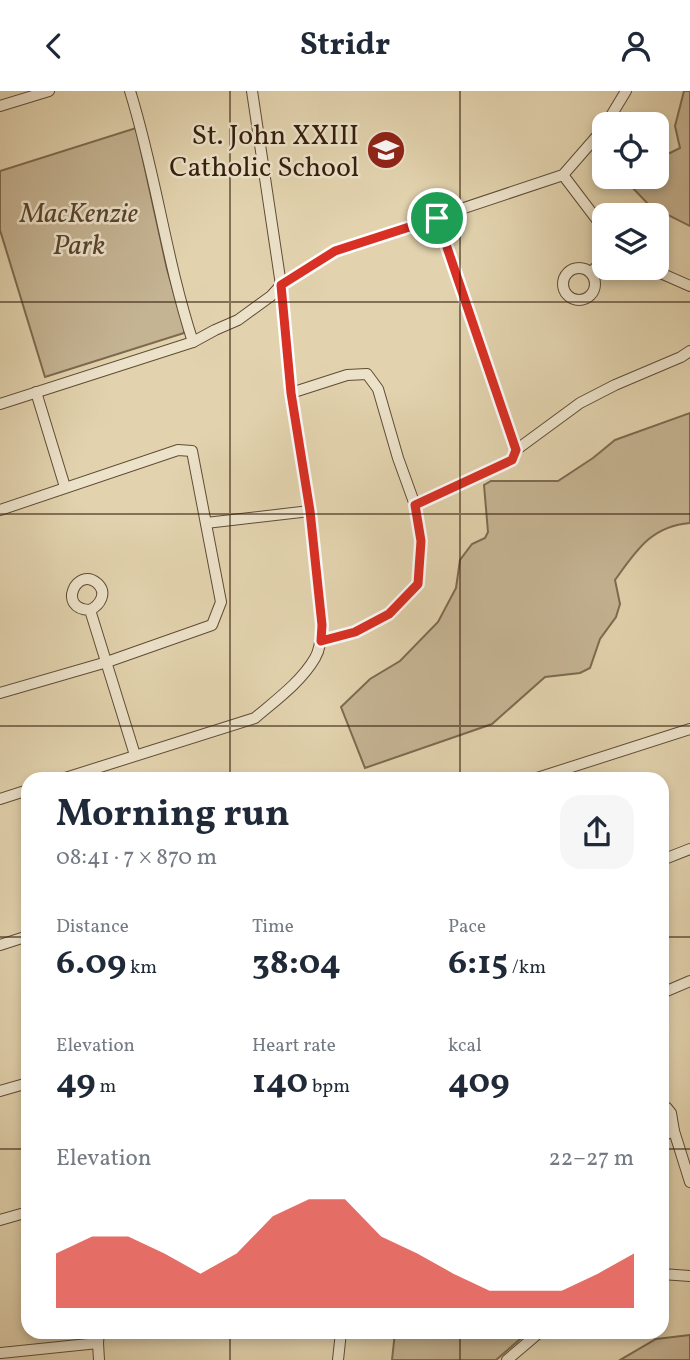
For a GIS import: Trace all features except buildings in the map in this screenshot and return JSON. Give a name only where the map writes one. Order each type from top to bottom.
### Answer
[{"type":"street","points":[[0,106],[46,91]]},
{"type":"street","points":[[130,91],[142,128],[179,296],[193,342]]},
{"type":"street","points":[[83,772],[255,718],[297,681],[316,657],[321,641],[322,625],[310,511],[291,393],[281,285],[252,91]]},
{"type":"street","points":[[613,112],[626,91]]},
{"type":"street","points":[[0,404],[193,342],[238,320],[271,296],[281,285],[335,251],[564,175],[592,143]]},
{"type":"street","points":[[564,175],[592,213]]},
{"type":"street","points":[[437,218],[516,450]]},
{"type":"street","points":[[669,277],[690,286]]},
{"type":"street","points":[[415,505],[512,460],[516,450],[580,403],[690,351]]},
{"type":"street","points":[[291,393],[347,375],[367,374],[378,389],[398,459],[415,505],[421,541],[418,584],[389,614],[355,632],[321,641]]},
{"type":"street","points":[[36,392],[65,487]]},
{"type":"street","points":[[0,510],[178,450],[192,451],[220,602],[212,625],[107,662],[0,693]]},
{"type":"street","points":[[206,523],[310,511]]},
{"type":"street","points":[[90,610],[135,755]]},
{"type":"street","points":[[556,772],[690,729]]},
{"type":"street","points":[[0,799],[21,792]]},
{"type":"street","points":[[669,857],[690,849]]},
{"type":"street","points":[[0,944],[21,938]]},
{"type":"street","points":[[669,990],[690,981]]},
{"type":"street","points":[[0,1091],[21,1085]]},
{"type":"street","points":[[669,1111],[690,1182]]},
{"type":"street","points":[[669,1133],[674,1131]]},
{"type":"street","points":[[0,1220],[21,1214]]},
{"type":"street","points":[[669,1274],[690,1276]]},
{"type":"street","points":[[98,1339],[99,1360]]},
{"type":"street","points":[[338,1360],[340,1339]]},
{"type":"street","points":[[507,1360],[532,1339]]},
{"type":"street","points":[[0,1355],[98,1343]]},
{"type":"green space","points":[[684,91],[690,91],[690,226],[669,216],[669,203],[647,203],[634,189],[669,189],[669,153],[680,148],[675,126]]},
{"type":"green space","name":"MacKenzie Park","points":[[136,128],[184,333],[45,377],[0,230],[0,171]]},
{"type":"green space","points":[[690,413],[690,523],[676,525],[655,535],[638,550],[615,580],[620,604],[616,617],[600,639],[590,668],[580,673],[545,677],[492,724],[365,768],[341,707],[370,679],[400,661],[438,622],[456,588],[460,560],[472,544],[485,538],[488,532],[484,485],[491,481],[558,481],[615,440]]},
{"type":"green space","points":[[690,1335],[690,1360],[620,1360],[656,1339]]},
{"type":"green space","points":[[394,1339],[520,1339],[496,1360],[392,1360]]},
{"type":"place","name":"St. John XXIII Catholic School","points":[[386,150]]},
{"type":"route","points":[[437,218],[516,450],[512,460],[415,505],[421,541],[418,584],[389,614],[355,632],[321,641],[322,625],[310,511],[291,393],[281,285],[335,251],[437,218]]}]
